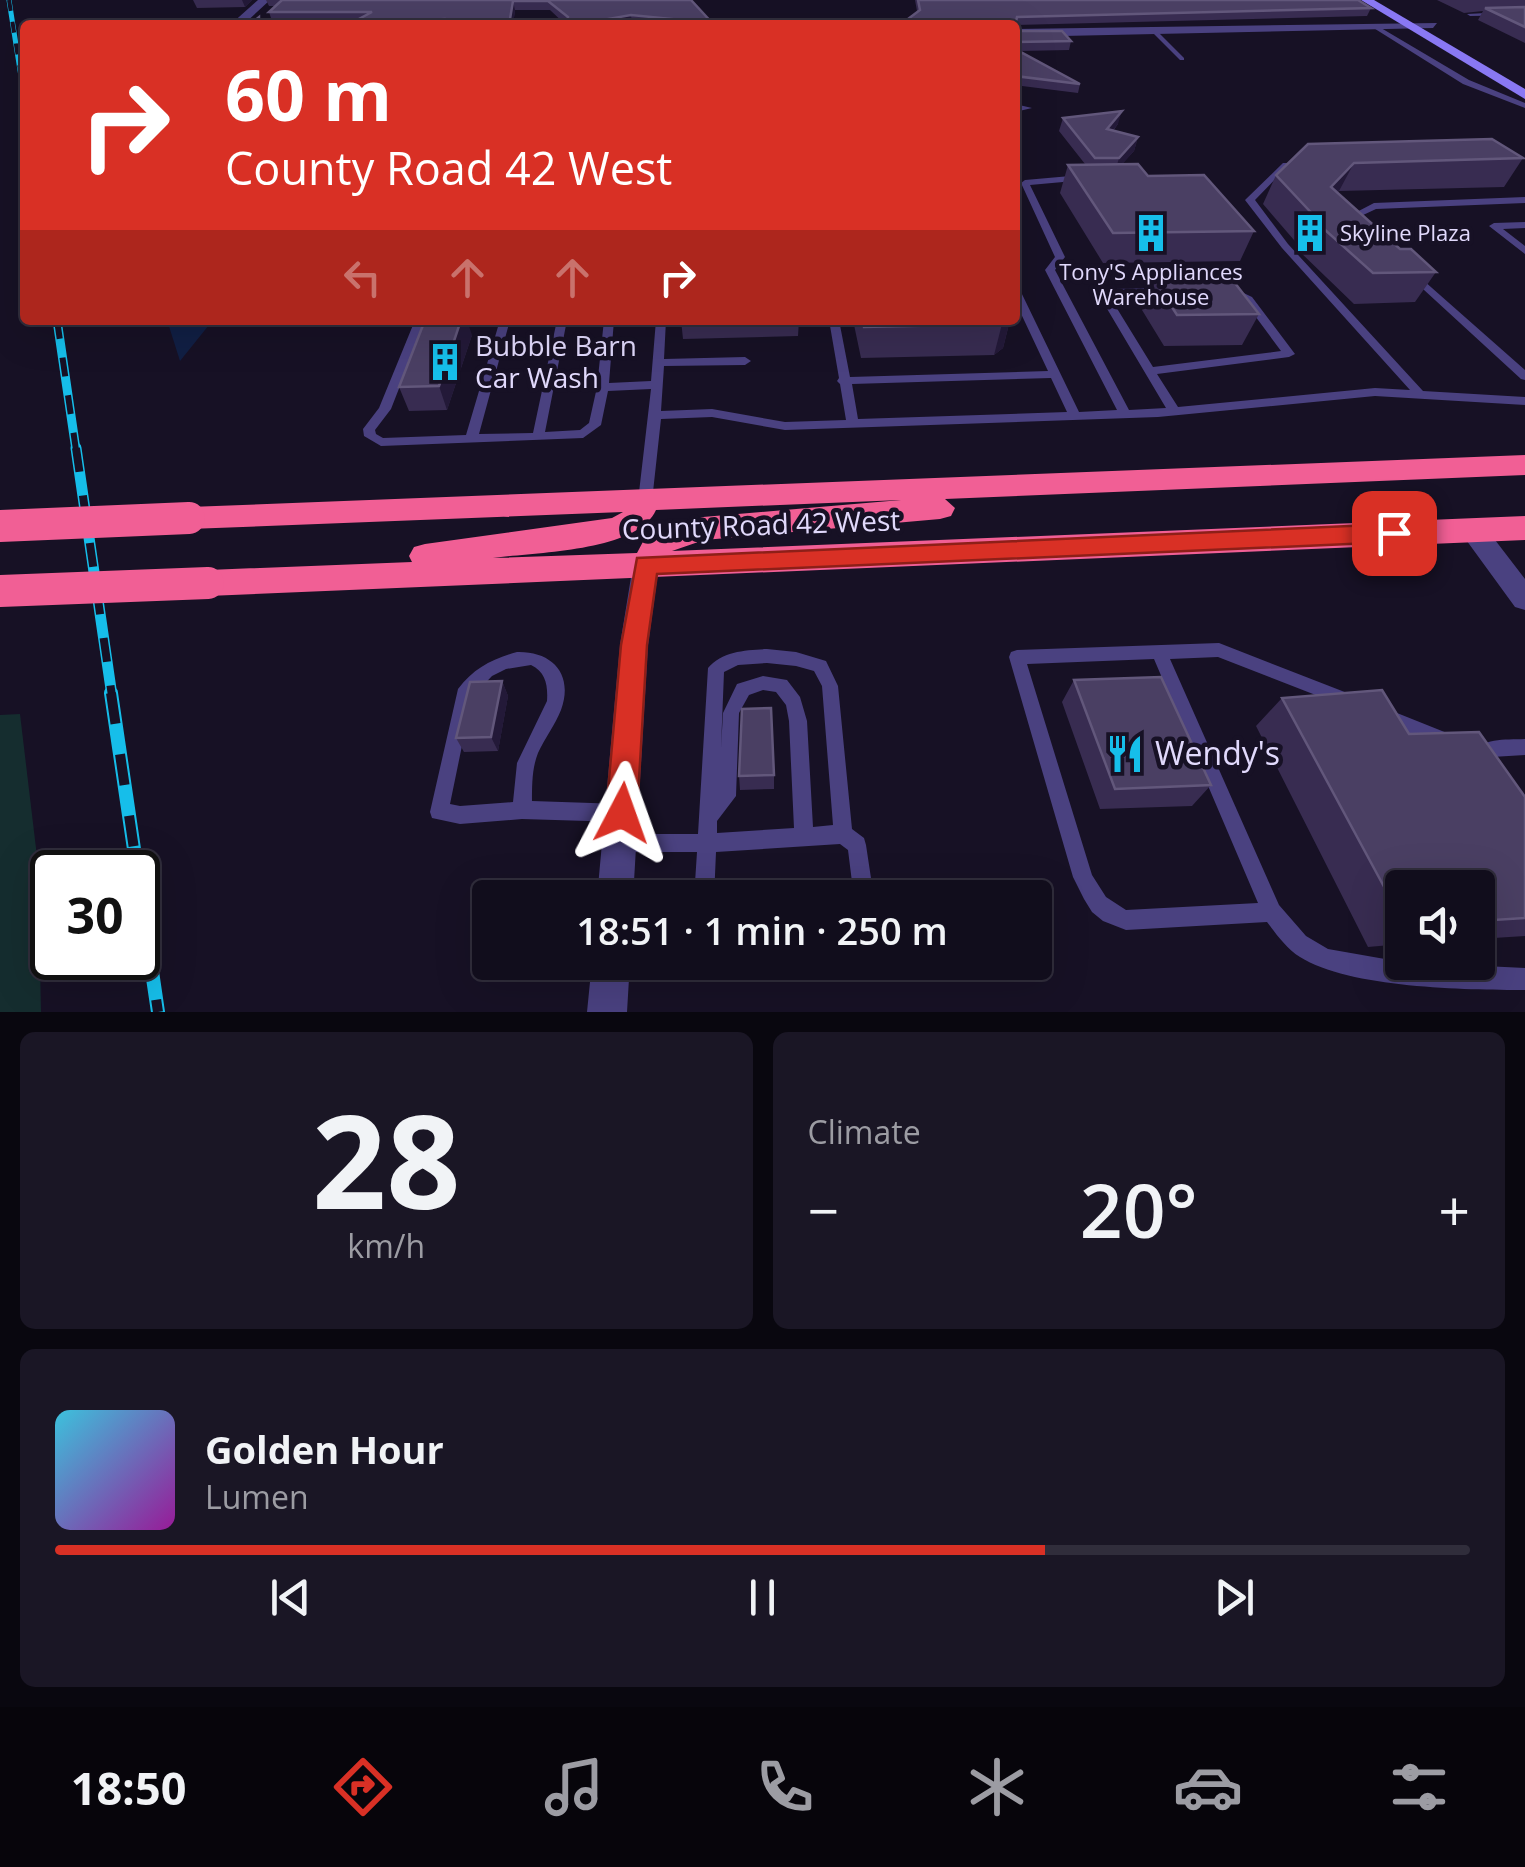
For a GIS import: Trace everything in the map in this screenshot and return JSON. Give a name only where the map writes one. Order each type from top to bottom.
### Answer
[{"type":"highway","name":"County Road 42 West","points":[[0,526],[1525,465]]},
{"type":"highway","points":[[646,565],[657,544],[702,529],[1192,479]]},
{"type":"highway","points":[[208,583],[586,536],[618,529],[637,518],[645,501]]},
{"type":"highway","name":"County Road 42 West","points":[[0,591],[1525,528]]},
{"type":"main road","points":[[1366,0],[1525,95]]},
{"type":"main road","points":[[1390,0],[1479,50]]},
{"type":"street","points":[[242,20],[266,0]]},
{"type":"street","points":[[1020,33],[1433,24]]},
{"type":"street","points":[[1473,530],[1525,599]]},
{"type":"street","points":[[617,880],[634,645],[646,565]]},
{"type":"street","points":[[607,1012],[610,980]]},
{"type":"lane","points":[[1470,14],[1525,13]]},
{"type":"lane","points":[[1374,26],[1466,82],[1525,106]]},
{"type":"lane","points":[[1154,31],[1182,59]]},
{"type":"lane","points":[[1322,165],[1283,166],[1250,200],[1284,246],[1418,392]]},
{"type":"lane","points":[[1104,178],[1046,179],[1024,184],[1060,257],[1050,270],[1125,414]]},
{"type":"lane","points":[[1378,242],[1356,216],[1374,206],[1525,200]]},
{"type":"lane","points":[[1525,225],[1494,226],[1525,250]]},
{"type":"lane","points":[[1407,268],[1525,376]]},
{"type":"lane","points":[[1150,371],[1289,354],[1248,299],[1224,290]]},
{"type":"lane","points":[[1174,411],[1108,296],[1112,292],[1186,291]]},
{"type":"lane","points":[[1020,300],[1075,416]]},
{"type":"lane","points":[[421,325],[385,409],[369,430],[370,436],[381,442],[582,434],[595,425],[604,387],[609,325]]},
{"type":"lane","points":[[472,439],[504,325]]},
{"type":"lane","points":[[538,437],[561,325]]},
{"type":"lane","points":[[645,501],[661,325]]},
{"type":"lane","points":[[835,325],[853,424]]},
{"type":"lane","points":[[658,363],[745,360]]},
{"type":"lane","points":[[843,380],[1055,374]]},
{"type":"lane","points":[[604,387],[656,386]]},
{"type":"lane","points":[[655,415],[712,413],[785,426],[1125,414],[1322,394],[1418,392],[1525,401]]},
{"type":"lane","points":[[1272,912],[1126,920],[1108,914],[1088,888],[1017,657],[1219,650],[1479,754]]},
{"type":"lane","points":[[1158,652],[1272,912],[1288,933],[1310,952],[1333,962],[1474,980],[1525,980]]},
{"type":"lane","points":[[522,810],[526,762],[552,712],[556,693],[553,673],[542,662],[515,658],[496,662],[473,678],[464,694],[439,812],[460,815],[522,810],[708,842],[843,834],[858,845],[862,880]]},
{"type":"lane","points":[[705,880],[716,668],[726,660],[800,658],[820,666],[830,686],[843,834]]},
{"type":"lane","points":[[709,817],[726,796],[732,712],[743,689],[762,682],[781,685],[794,702],[798,721],[804,836]]},
{"type":"lane","points":[[1479,754],[1488,749],[1525,747]]},
{"type":"lane","points":[[1479,754],[1480,767],[1489,782]]},
{"type":"green space","points":[[20,714],[36,850],[30,850],[30,980],[40,980],[41,1012],[0,1012],[0,715]]},
{"type":"water","points":[[169,325],[209,325],[180,361]]},
{"type":"building","points":[[282,0],[691,0],[709,20],[631,15],[567,20],[548,1],[513,1],[510,20],[357,20],[372,12],[269,12]]},
{"type":"building","points":[[918,0],[1358,0],[1371,8],[907,20],[920,10]]},
{"type":"building","points":[[1525,7],[1525,27],[1485,8]]},
{"type":"building","points":[[1020,31],[1062,31],[1071,41],[1020,42]]},
{"type":"building","points":[[1020,52],[1080,84],[1020,77]]},
{"type":"building","points":[[1122,111],[1107,129],[1138,137],[1119,158],[1095,158],[1063,118]]},
{"type":"building","points":[[1492,139],[1523,158],[1354,163],[1331,187],[1400,249],[1411,249],[1436,272],[1373,273],[1314,220],[1318,220],[1276,175],[1308,144]]},
{"type":"building","points":[[1138,164],[1148,176],[1204,175],[1254,231],[1113,233],[1068,165]]},
{"type":"building","points":[[1231,278],[1259,314],[1177,315],[1154,279]]},
{"type":"building","points":[[423,325],[459,325],[439,386],[399,387]]},
{"type":"building","points":[[864,325],[956,325],[864,327]]},
{"type":"building","points":[[1161,677],[1211,785],[1115,789],[1074,680]]},
{"type":"building","points":[[502,681],[491,737],[456,738],[470,682]]},
{"type":"building","points":[[1382,690],[1409,734],[1479,732],[1525,797],[1525,918],[1495,920],[1495,870],[1385,870],[1385,889],[1282,698]]},
{"type":"building","points":[[771,708],[774,775],[739,776],[742,709]]},
{"type":"railway","points":[[9,0],[20,70]]},
{"type":"railway","points":[[58,325],[76,450]]},
{"type":"railway","points":[[76,448],[112,696]]},
{"type":"railway","points":[[111,693],[158,1012]]},
{"type":"place","name":"Tony'S Appliances Warehouse","points":[[1151,233]]},
{"type":"place","name":"Skyline Plaza","points":[[1310,233]]},
{"type":"place","name":"Bubble Barn Car Wash","points":[[445,362]]},
{"type":"place","name":"Wendy's","points":[[1125,754]]},
{"type":"route","points":[[622,813],[634,645],[646,565],[1394,533]]}]
